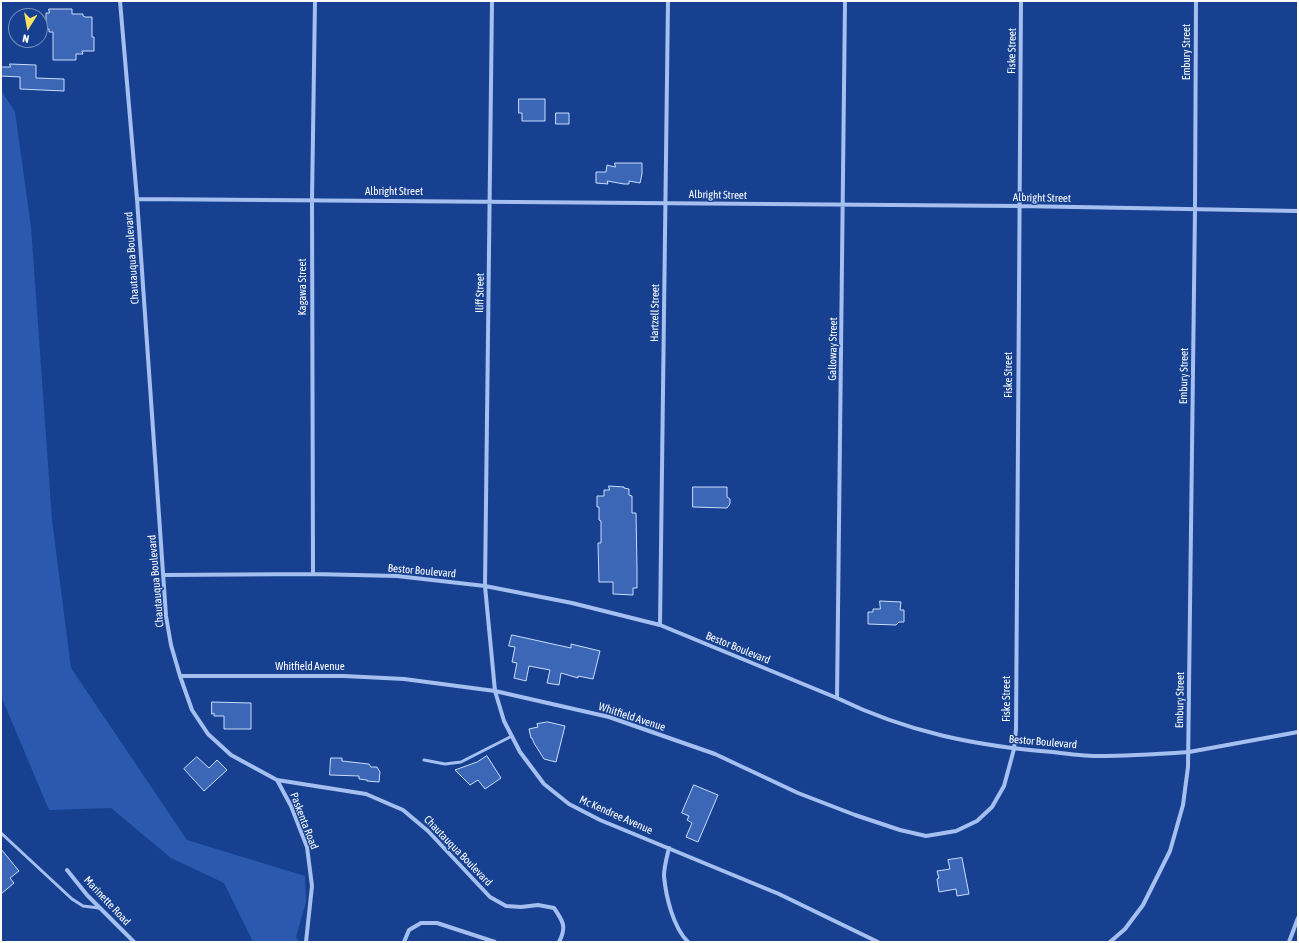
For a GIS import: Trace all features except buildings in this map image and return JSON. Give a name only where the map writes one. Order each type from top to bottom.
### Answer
[{"type":"street","name":"Chautauqua Boulevard","points":[[120,1],[137,199],[166,616],[171,645],[192,710],[208,734],[231,755],[277,780],[366,794],[403,810],[428,831],[490,897],[506,906],[521,908],[538,904],[554,908],[562,920],[564,933],[559,942]]},
{"type":"street","name":"Kagawa Street","points":[[313,574],[312,200],[315,1]]},
{"type":"street","name":"Iliff Street","points":[[485,586],[491,201],[492,1]]},
{"type":"street","name":"Hartzell Street","points":[[660,625],[668,1]]},
{"type":"street","name":"Galloway Street","points":[[837,698],[844,205],[845,1]]},
{"type":"street","name":"Fiske Street","points":[[1014,749],[1016,721],[1021,1]]},
{"type":"street","name":"Embury Street","points":[[1189,752],[1196,1]]},
{"type":"street","name":"Albright Street","points":[[137,199],[1019,206],[1298,212]]},
{"type":"street","name":"Bestor Boulevard","points":[[164,575],[313,574],[397,576],[485,586],[572,603],[660,625],[863,710],[908,727],[959,740],[1014,749],[1097,756],[1189,752],[1298,732]]},
{"type":"street","name":"Mc Kendree Avenue","points":[[485,586],[495,691],[504,721],[520,752],[544,784],[569,804],[600,820],[779,894],[878,942]]},
{"type":"street","name":"Whitfield Avenue","points":[[180,676],[352,676],[404,679],[495,691],[609,717],[715,754],[798,793],[856,815],[900,830],[926,836],[956,831],[977,821],[992,807],[1004,786],[1014,749]]},
{"type":"street","points":[[1110,942],[1125,929],[1143,905],[1170,851],[1183,805],[1189,752]]},
{"type":"street","name":"Paskenta Road","points":[[277,780],[291,806],[307,847],[312,886],[306,942]]},
{"type":"street","points":[[669,848],[664,874],[671,912],[682,936],[688,942]]},
{"type":"street","name":"Marinette Road","points":[[67,870],[87,896],[134,942]]},
{"type":"street","points":[[1289,942],[1298,918]]},
{"type":"street","points":[[404,942],[409,930],[421,923],[437,924],[495,942]]},
{"type":"lane","points":[[424,760],[445,764],[461,762],[512,736]]},
{"type":"lane","points":[[1,833],[72,898],[83,906],[100,908]]},
{"type":"shaded area","points":[[1,90],[15,112],[31,227],[52,520],[71,668],[187,840],[305,876],[306,902],[296,937],[299,942],[253,942],[224,883],[171,858],[111,808],[49,810],[1,696]]}]
